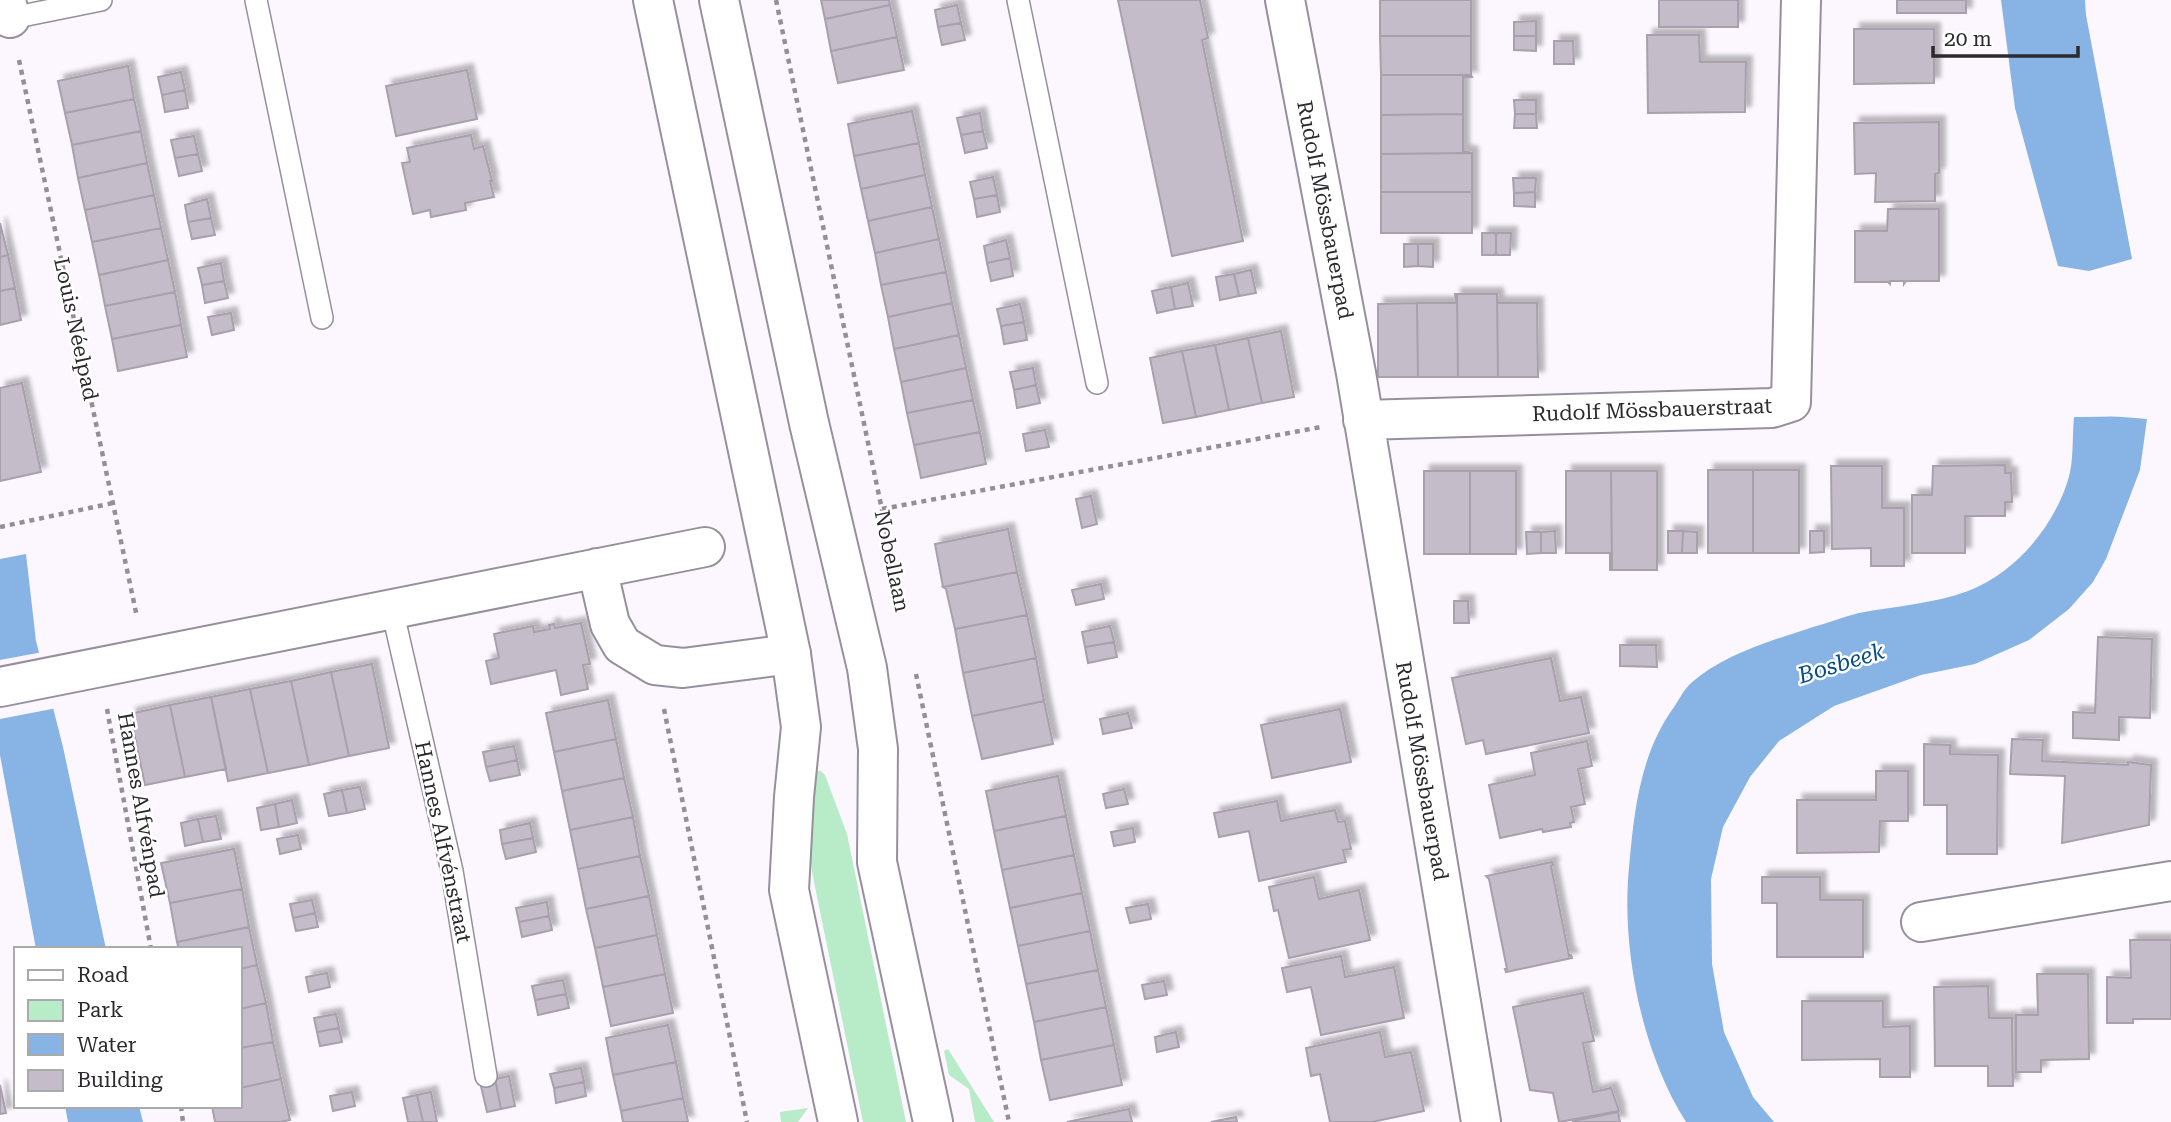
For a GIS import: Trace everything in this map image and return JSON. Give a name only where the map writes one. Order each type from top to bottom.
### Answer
[{"type":"street","points":[[653,0],[791,654],[801,727],[789,890],[838,1122]]},
{"type":"street","points":[[719,0],[809,423],[867,668],[878,750],[877,862],[933,1122]]},
{"type":"street","name":"Rudolf Mössbauerpad","points":[[1285,0],[1363,420],[1481,1122]]},
{"type":"street","name":"Rudolf Mössbauerstraat","points":[[1363,420],[1772,408],[1791,402],[1801,0]]},
{"type":"street","points":[[0,687],[705,547]]},
{"type":"street","points":[[597,568],[610,624],[622,645],[655,665],[683,668],[791,654]]},
{"type":"street","points":[[1921,922],[2171,881]]},
{"type":"lane","points":[[6,13],[102,0]]},
{"type":"lane","points":[[256,0],[322,318]]},
{"type":"lane","points":[[1017,0],[1097,383]]},
{"type":"lane","name":"Hannes Alfvénstraat","points":[[392,609],[452,871],[486,1076]]},
{"type":"path","name":"Nobellaan","points":[[776,0],[904,618]]},
{"type":"path","name":"Louis Néelpad","points":[[6,13],[146,659]]},
{"type":"path","points":[[882,509],[1363,420]]},
{"type":"path","points":[[0,527],[113,503]]},
{"type":"path","points":[[655,665],[747,1122]]},
{"type":"path","name":"Hannes Alfvénpad","points":[[99,667],[151,947]]},
{"type":"path","points":[[916,673],[1009,1122]]},
{"type":"green space","points":[[816,771],[825,775],[847,834],[906,1122],[863,1122],[812,872],[809,843],[813,776]]},
{"type":"green space","points":[[948,1049],[994,1122],[975,1122],[969,1089],[949,1075],[944,1051]]},
{"type":"green space","points":[[808,1108],[798,1122],[781,1122],[780,1112]]},
{"type":"water","points":[[2001,0],[2085,0],[2132,259],[2089,271],[2058,266],[2015,108]]},
{"type":"water","name":"Bosbeek","points":[[2074,417],[2147,419],[2140,470],[2106,559],[2093,582],[2069,609],[2029,640],[1975,664],[1921,675],[1834,706],[1779,741],[1750,777],[1723,827],[1711,879],[1712,964],[1724,1032],[1753,1097],[1774,1122],[1686,1122],[1657,1065],[1647,1033],[1638,1000],[1628,932],[1627,899],[1636,804],[1646,764],[1663,725],[1689,685],[1702,674],[1732,657],[1853,615],[1928,602],[1968,591],[2001,573],[2030,547],[2053,515],[2061,498],[2071,465]]},
{"type":"water","points":[[26,554],[36,641],[63,747],[106,947],[36,947],[0,755],[0,559]]},
{"type":"water","points":[[65,1108],[140,1108],[143,1122],[68,1122]]},
{"type":"pier","points":[[2073,414],[2150,416],[2070,417]]},
{"type":"pier","points":[[43,652],[57,708],[0,719],[0,660]]},
{"type":"building","points":[[821,0],[889,0],[890,5],[825,19]]},
{"type":"building","points":[[1118,0],[1200,0],[1208,38],[1202,40],[1243,241],[1172,256]]},
{"type":"building","points":[[1380,0],[1471,0],[1471,36],[1380,36]]},
{"type":"building","points":[[1659,0],[1738,0],[1738,27],[1659,27]]},
{"type":"building","points":[[1897,0],[1966,0],[1966,13],[1897,13]]},
{"type":"building","points":[[890,5],[897,37],[831,51],[825,19]]},
{"type":"building","points":[[957,5],[961,23],[938,27],[935,10]]},
{"type":"building","points":[[1536,21],[1536,36],[1514,36],[1514,22]]},
{"type":"building","points":[[961,23],[965,40],[942,45],[938,27]]},
{"type":"building","points":[[1854,29],[1934,29],[1934,83],[1854,84]]},
{"type":"building","points":[[1647,35],[1699,35],[1700,62],[1746,62],[1745,112],[1648,113]]},
{"type":"building","points":[[1380,36],[1471,36],[1471,75],[1381,75]]},
{"type":"building","points":[[1514,36],[1536,36],[1536,51],[1514,50]]},
{"type":"building","points":[[897,37],[904,70],[838,83],[831,51]]},
{"type":"building","points":[[1554,41],[1573,41],[1574,64],[1554,64]]},
{"type":"building","points":[[128,66],[134,99],[65,113],[58,81]]},
{"type":"building","points":[[467,70],[477,119],[396,136],[386,86]]},
{"type":"building","points":[[181,72],[185,90],[162,95],[158,77]]},
{"type":"building","points":[[1381,75],[1472,77],[1463,77],[1463,114],[1381,115]]},
{"type":"building","points":[[185,90],[188,108],[165,112],[162,95]]},
{"type":"building","points":[[134,99],[141,131],[72,145],[65,113]]},
{"type":"building","points":[[1514,100],[1536,100],[1536,114],[1515,114]]},
{"type":"building","points":[[912,111],[919,143],[854,156],[848,124]]},
{"type":"building","points":[[980,113],[983,131],[961,135],[957,118]]},
{"type":"building","points":[[1463,114],[1463,151],[1472,153],[1381,154],[1381,115]]},
{"type":"building","points":[[1515,114],[1536,114],[1537,128],[1514,128]]},
{"type":"building","points":[[1939,122],[1939,173],[1935,174],[1935,201],[1875,202],[1876,173],[1855,174],[1854,123]]},
{"type":"building","points":[[141,131],[147,163],[78,178],[72,145]]},
{"type":"building","points":[[983,131],[987,148],[965,153],[961,135]]},
{"type":"building","points":[[471,135],[474,149],[483,146],[494,197],[465,203],[466,210],[431,217],[430,210],[413,214],[402,163],[410,162],[407,148]]},
{"type":"building","points":[[194,136],[198,154],[175,158],[171,140]]},
{"type":"building","points":[[919,143],[925,175],[861,189],[854,156]]},
{"type":"building","points":[[1472,153],[1472,192],[1381,192],[1381,154]]},
{"type":"building","points":[[198,154],[202,171],[179,176],[175,158]]},
{"type":"building","points":[[147,163],[154,195],[85,210],[78,178]]},
{"type":"building","points":[[925,175],[932,207],[868,221],[861,189]]},
{"type":"building","points":[[993,177],[997,195],[974,199],[970,182]]},
{"type":"building","points":[[1513,178],[1536,178],[1535,192],[1514,193]]},
{"type":"building","points":[[1381,192],[1472,192],[1472,233],[1381,233]]},
{"type":"building","points":[[1535,192],[1535,207],[1514,206],[1514,193]]},
{"type":"building","points":[[154,195],[161,228],[92,242],[85,210]]},
{"type":"building","points":[[997,195],[1000,212],[977,217],[974,199]]},
{"type":"building","points":[[207,199],[211,218],[188,222],[185,205]]},
{"type":"building","points":[[932,207],[939,239],[875,253],[868,221]]},
{"type":"building","points":[[1888,209],[1939,209],[1939,281],[1906,281],[1904,284],[1904,281],[1890,281],[1890,284],[1855,282],[1855,231],[1887,231]]},
{"type":"building","points":[[211,218],[215,235],[192,239],[188,222]]},
{"type":"building","points":[[0,223],[8,255],[0,257]]},
{"type":"building","points":[[161,228],[168,260],[99,275],[92,242]]},
{"type":"building","points":[[1482,233],[1496,233],[1496,255],[1482,255]]},
{"type":"building","points":[[1496,233],[1511,233],[1510,255],[1496,255]]},
{"type":"building","points":[[939,239],[946,272],[881,285],[875,253]]},
{"type":"building","points":[[1006,240],[1010,258],[987,263],[984,246]]},
{"type":"building","points":[[1404,244],[1418,244],[1418,266],[1404,267]]},
{"type":"building","points":[[1418,244],[1433,244],[1433,267],[1418,266]]},
{"type":"building","points":[[8,255],[15,288],[0,291],[0,257]]},
{"type":"building","points":[[1010,258],[1013,276],[991,281],[987,263]]},
{"type":"building","points":[[168,260],[175,292],[105,306],[99,275]]},
{"type":"building","points":[[221,263],[224,281],[202,285],[198,268]]},
{"type":"building","points":[[1251,270],[1256,293],[1239,296],[1234,274]]},
{"type":"building","points":[[946,272],[952,303],[888,317],[881,285]]},
{"type":"building","points":[[1234,274],[1239,296],[1220,300],[1216,277]]},
{"type":"building","points":[[224,281],[228,298],[205,303],[202,285]]},
{"type":"building","points":[[1188,283],[1193,306],[1175,309],[1171,287]]},
{"type":"building","points":[[1171,287],[1175,309],[1157,313],[1152,291]]},
{"type":"building","points":[[15,288],[21,320],[0,325],[0,291]]},
{"type":"building","points":[[175,292],[181,325],[112,339],[105,306]]},
{"type":"building","points":[[1457,294],[1458,377],[1418,377],[1417,303],[1456,303]]},
{"type":"building","points":[[1457,294],[1497,294],[1498,377],[1458,377]]},
{"type":"building","points":[[1497,294],[1498,303],[1537,303],[1538,377],[1498,377]]},
{"type":"building","points":[[952,303],[959,335],[894,349],[888,317]]},
{"type":"building","points":[[1417,303],[1418,377],[1378,377],[1378,304]]},
{"type":"building","points":[[1020,304],[1024,322],[1001,326],[997,309]]},
{"type":"building","points":[[231,313],[234,330],[212,335],[208,317]]},
{"type":"building","points":[[1024,322],[1027,340],[1004,344],[1001,326]]},
{"type":"building","points":[[181,325],[187,357],[118,371],[112,339]]},
{"type":"building","points":[[1281,331],[1294,397],[1262,403],[1248,338]]},
{"type":"building","points":[[959,335],[966,368],[901,382],[894,349]]},
{"type":"building","points":[[1248,338],[1262,403],[1229,410],[1215,345]]},
{"type":"building","points":[[1215,345],[1229,410],[1196,417],[1182,351]]},
{"type":"building","points":[[1182,351],[1196,417],[1163,423],[1150,358]]},
{"type":"building","points":[[966,368],[973,400],[907,413],[901,382]]},
{"type":"building","points":[[1033,368],[1036,385],[1014,390],[1010,372]]},
{"type":"building","points":[[22,383],[41,472],[0,481],[0,388]]},
{"type":"building","points":[[1036,385],[1040,403],[1017,408],[1014,390]]},
{"type":"building","points":[[973,400],[980,432],[914,445],[907,413]]},
{"type":"building","points":[[1045,430],[1049,447],[1026,451],[1023,434]]},
{"type":"building","points":[[980,432],[986,464],[921,478],[914,445]]},
{"type":"building","points":[[2005,465],[2005,473],[2011,473],[2012,502],[2005,502],[2005,516],[1965,516],[1965,553],[1912,553],[1912,495],[1932,495],[1933,466]]},
{"type":"building","points":[[1831,466],[1882,466],[1882,508],[1904,508],[1904,566],[1871,566],[1871,548],[1832,549]]},
{"type":"building","points":[[1708,470],[1753,470],[1753,553],[1708,553]]},
{"type":"building","points":[[1753,470],[1799,470],[1799,553],[1753,553]]},
{"type":"building","points":[[1424,471],[1470,471],[1470,554],[1424,554]]},
{"type":"building","points":[[1470,471],[1516,471],[1516,554],[1470,554]]},
{"type":"building","points":[[1566,471],[1611,471],[1612,570],[1610,553],[1566,553]]},
{"type":"building","points":[[1611,471],[1657,471],[1657,570],[1612,570]]},
{"type":"building","points":[[1091,496],[1097,524],[1082,528],[1076,499]]},
{"type":"building","points":[[1008,529],[1017,572],[943,587],[935,544]]},
{"type":"building","points":[[1555,531],[1556,553],[1541,553],[1541,532]]},
{"type":"building","points":[[1668,531],[1683,531],[1682,553],[1668,553]]},
{"type":"building","points":[[1683,531],[1697,532],[1697,553],[1682,553]]},
{"type":"building","points":[[1810,531],[1824,531],[1824,552],[1810,553]]},
{"type":"building","points":[[1526,532],[1541,532],[1541,553],[1527,554]]},
{"type":"building","points":[[1017,572],[1027,615],[955,629],[946,589],[943,587]]},
{"type":"building","points":[[1101,584],[1104,599],[1076,605],[1072,590]]},
{"type":"building","points":[[1454,601],[1468,601],[1469,623],[1454,623]]},
{"type":"building","points":[[1027,615],[1036,658],[963,673],[955,629]]},
{"type":"building","points":[[581,623],[590,664],[583,665],[588,689],[561,695],[556,670],[491,684],[486,661],[499,658],[494,634],[533,626],[534,632],[550,629],[549,625],[554,624],[555,628]]},
{"type":"building","points":[[1110,626],[1114,642],[1085,647],[1082,632]]},
{"type":"building","points":[[2098,637],[2152,639],[2150,718],[2119,717],[2119,740],[2073,738],[2073,712],[2095,713]]},
{"type":"building","points":[[1114,642],[1117,657],[1088,663],[1085,647]]},
{"type":"building","points":[[1620,645],[1656,645],[1657,667],[1620,666]]},
{"type":"building","points":[[1036,658],[1044,701],[972,716],[963,673]]},
{"type":"building","points":[[1551,658],[1560,701],[1581,697],[1589,733],[1486,754],[1483,740],[1466,744],[1452,678]]},
{"type":"building","points":[[372,664],[389,748],[349,756],[331,672]]},
{"type":"building","points":[[331,672],[349,756],[309,765],[291,681]]},
{"type":"building","points":[[291,681],[309,765],[268,773],[250,689]]},
{"type":"building","points":[[250,689],[268,773],[228,781],[211,697]]},
{"type":"building","points":[[211,697],[226,769],[185,777],[170,705]]},
{"type":"building","points":[[608,700],[616,739],[554,752],[546,713]]},
{"type":"building","points":[[1044,701],[1053,744],[982,759],[972,716]]},
{"type":"building","points":[[170,705],[185,777],[145,785],[130,714]]},
{"type":"building","points":[[1340,709],[1351,762],[1272,778],[1261,725]]},
{"type":"building","points":[[1128,713],[1132,728],[1103,734],[1100,719]]},
{"type":"building","points":[[616,739],[624,778],[562,791],[554,752]]},
{"type":"building","points":[[2012,739],[2043,740],[2042,761],[2128,765],[2128,762],[2151,765],[2149,825],[2062,843],[2065,776],[2010,774]]},
{"type":"building","points":[[1587,741],[1592,766],[1578,769],[1585,804],[1571,807],[1574,822],[1570,823],[1571,827],[1543,832],[1542,829],[1500,838],[1489,785],[1535,775],[1531,753]]},
{"type":"building","points":[[1924,744],[1950,745],[1950,754],[1998,755],[1997,854],[1947,854],[1947,805],[1924,805]]},
{"type":"building","points":[[514,746],[517,760],[486,767],[483,752]]},
{"type":"building","points":[[517,760],[520,775],[490,781],[486,767]]},
{"type":"building","points":[[1876,771],[1908,771],[1908,821],[1880,821],[1879,852],[1797,853],[1797,800],[1876,800]]},
{"type":"building","points":[[1058,776],[1066,816],[994,831],[986,791]]},
{"type":"building","points":[[624,778],[633,817],[570,830],[562,791]]},
{"type":"building","points":[[360,787],[365,809],[347,813],[342,790]]},
{"type":"building","points":[[1124,789],[1128,804],[1106,808],[1103,794]]},
{"type":"building","points":[[342,790],[347,813],[329,816],[324,794]]},
{"type":"building","points":[[292,800],[297,823],[279,827],[275,804]]},
{"type":"building","points":[[1277,801],[1281,821],[1335,810],[1338,822],[1345,821],[1351,849],[1343,850],[1346,862],[1259,881],[1249,831],[1219,837],[1214,813]]},
{"type":"building","points":[[275,804],[279,827],[261,830],[257,808]]},
{"type":"building","points":[[216,816],[221,839],[203,842],[198,819]]},
{"type":"building","points":[[1066,816],[1074,855],[1002,870],[994,831]]},
{"type":"building","points":[[633,817],[640,856],[578,869],[570,830]]},
{"type":"building","points":[[198,819],[203,842],[185,846],[181,823]]},
{"type":"building","points":[[530,823],[533,838],[502,844],[500,830]]},
{"type":"building","points":[[1133,828],[1135,842],[1114,846],[1111,832]]},
{"type":"building","points":[[298,835],[301,849],[280,854],[277,839]]},
{"type":"building","points":[[533,838],[536,852],[506,859],[502,844]]},
{"type":"building","points":[[234,849],[242,889],[170,903],[161,863]]},
{"type":"building","points":[[1074,855],[1082,893],[1010,908],[1002,870]]},
{"type":"building","points":[[640,856],[649,896],[586,909],[578,869]]},
{"type":"building","points":[[1552,862],[1569,956],[1572,958],[1506,972],[1489,879],[1486,876]]},
{"type":"building","points":[[1314,877],[1319,899],[1359,890],[1370,940],[1289,958],[1278,910],[1274,911],[1269,887]]},
{"type":"building","points":[[1762,877],[1820,877],[1820,900],[1863,900],[1863,957],[1777,957],[1777,903],[1762,903]]},
{"type":"building","points":[[242,889],[249,927],[177,942],[170,903]]},
{"type":"building","points":[[1082,893],[1090,931],[1018,946],[1010,908]]},
{"type":"building","points":[[649,896],[657,935],[595,948],[586,909]]},
{"type":"building","points":[[312,900],[315,913],[293,918],[290,904]]},
{"type":"building","points":[[547,902],[549,916],[519,922],[516,908]]},
{"type":"building","points":[[1148,904],[1151,919],[1130,923],[1126,908]]},
{"type":"building","points":[[315,913],[318,927],[296,931],[293,918]]},
{"type":"building","points":[[549,916],[552,930],[522,937],[519,922]]},
{"type":"building","points":[[249,927],[257,965],[242,969],[242,947],[178,947],[177,942]]},
{"type":"building","points":[[1090,931],[1098,970],[1026,984],[1018,946]]},
{"type":"building","points":[[657,935],[665,974],[603,987],[595,948]]},
{"type":"building","points":[[2130,940],[2171,940],[2171,1019],[2133,1019],[2133,1023],[2107,1023],[2107,977],[2131,978]]},
{"type":"building","points":[[1341,956],[1345,977],[1394,967],[1404,1018],[1321,1035],[1311,987],[1287,992],[1282,968]]},
{"type":"building","points":[[257,965],[266,1003],[242,1009],[242,969]]},
{"type":"building","points":[[1098,970],[1106,1007],[1034,1022],[1026,984]]},
{"type":"building","points":[[327,973],[330,987],[309,992],[306,977]]},
{"type":"building","points":[[665,974],[673,1013],[611,1026],[603,987]]},
{"type":"building","points":[[2037,974],[2088,974],[2089,1059],[2041,1060],[2041,1072],[2016,1072],[2016,1015],[2038,1015]]},
{"type":"building","points":[[563,980],[566,994],[535,1000],[532,986]]},
{"type":"building","points":[[1164,981],[1167,995],[1145,999],[1142,985]]},
{"type":"building","points":[[1988,986],[1989,1018],[2012,1018],[2013,1086],[1988,1086],[1988,1066],[1935,1066],[1934,987]]},
{"type":"building","points":[[1583,993],[1594,1041],[1583,1043],[1593,1092],[1611,1088],[1619,1111],[1559,1122],[1553,1093],[1530,1090],[1513,1007]]},
{"type":"building","points":[[566,994],[569,1008],[538,1015],[535,1000]]},
{"type":"building","points":[[1802,1001],[1883,1001],[1883,1027],[1910,1026],[1910,1077],[1880,1077],[1880,1059],[1802,1060]]},
{"type":"building","points":[[266,1003],[273,1042],[242,1048],[242,1009]]},
{"type":"building","points":[[1106,1007],[1114,1045],[1041,1060],[1034,1022]]},
{"type":"building","points":[[336,1014],[339,1028],[317,1032],[314,1018]]},
{"type":"building","points":[[668,1025],[676,1062],[613,1075],[606,1038]]},
{"type":"building","points":[[339,1028],[342,1042],[320,1046],[317,1032]]},
{"type":"building","points":[[1176,1032],[1179,1047],[1157,1052],[1155,1037]]},
{"type":"building","points":[[1380,1032],[1385,1057],[1411,1052],[1424,1111],[1372,1122],[1330,1122],[1320,1074],[1311,1076],[1306,1048]]},
{"type":"building","points":[[273,1042],[281,1079],[242,1088],[242,1048]]},
{"type":"building","points":[[1114,1045],[1122,1085],[1050,1100],[1041,1060]]},
{"type":"building","points":[[676,1062],[683,1098],[621,1111],[613,1075]]},
{"type":"building","points":[[581,1068],[584,1082],[554,1088],[550,1074]]},
{"type":"building","points":[[509,1076],[515,1106],[501,1109],[495,1079]]},
{"type":"building","points":[[281,1079],[290,1120],[215,1122],[212,1108],[242,1108],[242,1088]]},
{"type":"building","points":[[495,1079],[501,1109],[487,1112],[480,1082]]},
{"type":"building","points":[[584,1082],[586,1096],[556,1103],[554,1088]]},
{"type":"building","points":[[0,1085],[6,1113],[0,1114]]},
{"type":"building","points":[[352,1092],[355,1106],[333,1111],[330,1096]]},
{"type":"building","points":[[431,1092],[437,1122],[423,1122],[417,1095]]},
{"type":"building","points":[[417,1095],[423,1122],[408,1122],[403,1098]]},
{"type":"building","points":[[683,1098],[688,1122],[623,1122],[621,1111]]},
{"type":"building","points":[[1129,1109],[1132,1122],[1067,1122]]},
{"type":"building","points":[[1618,1112],[1620,1122],[1573,1121]]},
{"type":"building","points":[[1236,1117],[1237,1122],[1211,1122]]}]
